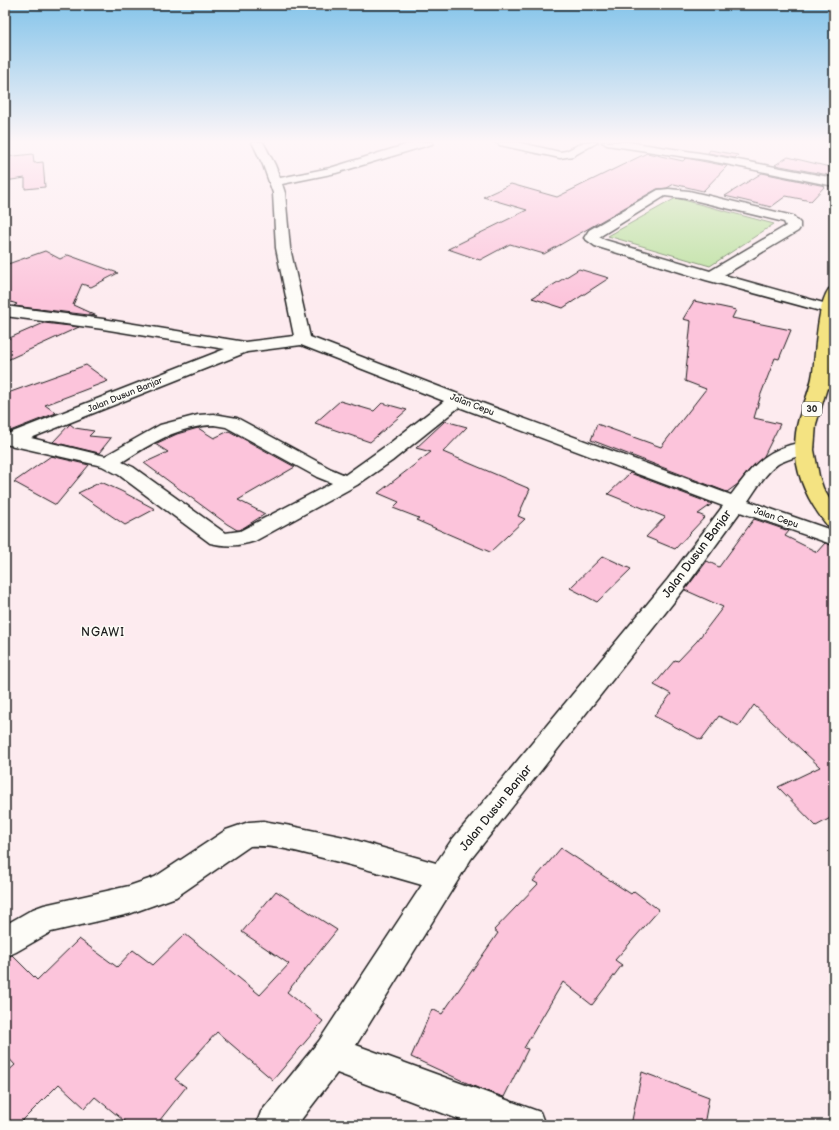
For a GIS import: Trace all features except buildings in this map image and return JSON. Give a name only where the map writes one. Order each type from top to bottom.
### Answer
[{"type":"highway","name":"30","points":[[832,300],[827,384],[807,425],[806,447],[807,472],[812,487],[828,514],[834,521]]},
{"type":"street","points":[[5,311],[103,324],[245,347],[275,342],[303,340],[283,248],[279,195]]},
{"type":"street","points":[[660,195],[594,234],[592,238],[600,243],[711,277],[832,300]]},
{"type":"street","points":[[687,195],[788,219],[793,223],[794,228],[711,277]]},
{"type":"street","name":"Jalan Cepu","points":[[303,340],[330,349],[457,400],[834,538]]},
{"type":"street","name":"Jalan Dusun Banjar","points":[[9,441],[245,347]]},
{"type":"street","points":[[9,441],[108,462],[126,471],[218,538],[231,541],[244,537],[313,502],[346,482],[401,446],[457,400]]},
{"type":"street","points":[[108,462],[164,430],[198,419],[218,419],[231,422],[324,473],[346,482]]},
{"type":"street","name":"Jalan Dusun Banjar","points":[[274,1125],[331,1053],[462,850],[676,584],[759,471],[769,460],[784,453],[806,447]]},
{"type":"street","points":[[5,942],[44,919],[129,900],[159,889],[236,839],[249,834],[263,833],[291,838],[444,878]]},
{"type":"street","points":[[331,1053],[468,1105],[527,1125]]},
{"type":"green space","points":[[676,198],[774,224],[710,266],[608,236]]},
{"type":"district","name":"NGAWI","points":[[103,632]]}]
